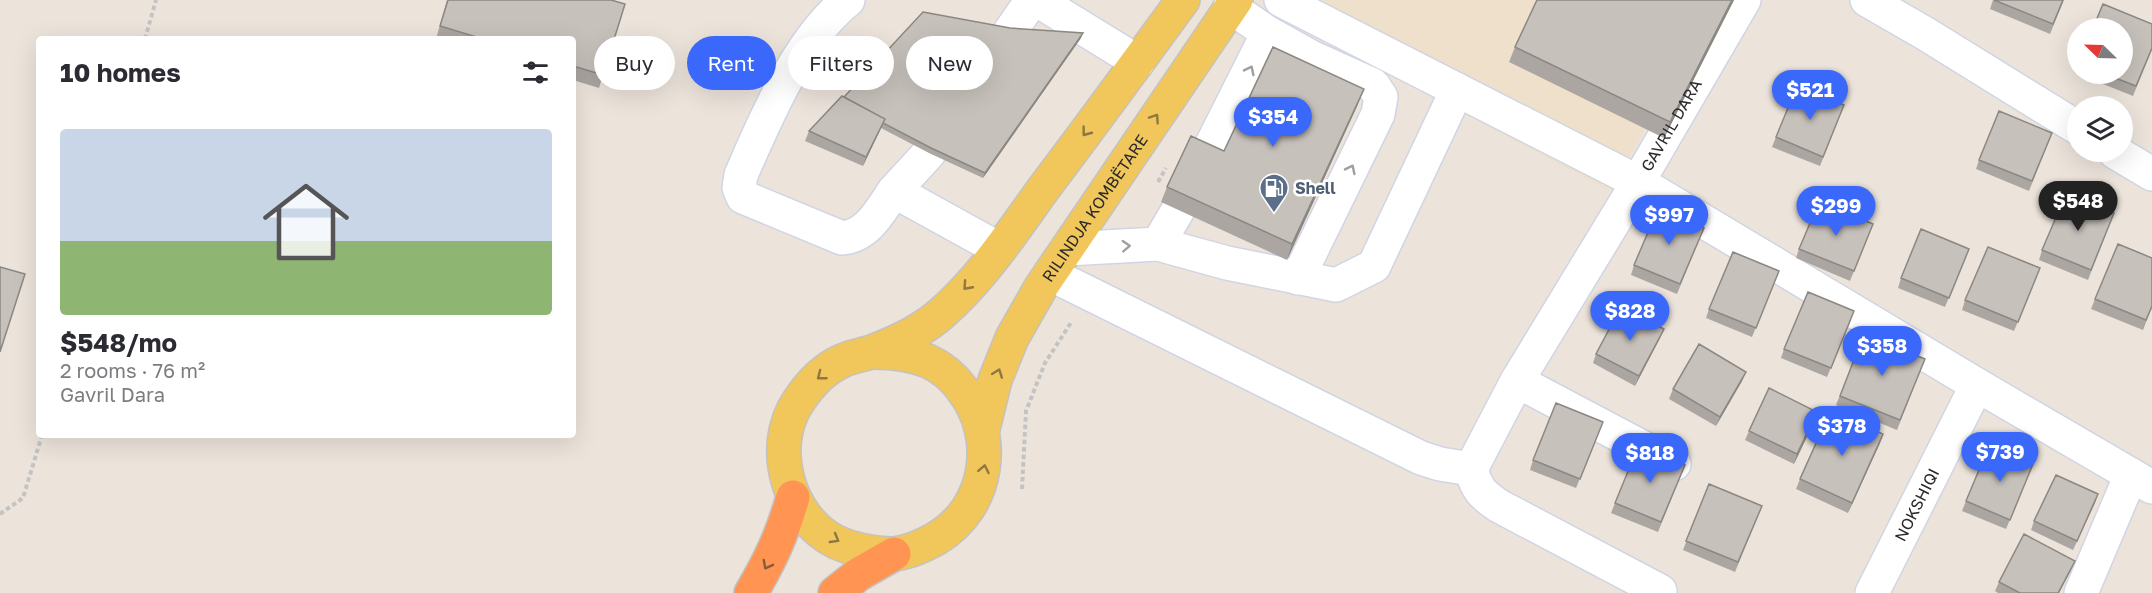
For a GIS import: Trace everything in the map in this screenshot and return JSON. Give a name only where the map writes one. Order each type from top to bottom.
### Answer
[{"type":"highway","points":[[751,593],[783,533],[793,497]]},
{"type":"highway","points":[[835,593],[859,574],[894,554]]},
{"type":"main road","points":[[874,352],[903,353],[931,362],[954,379],[973,402],[983,429],[986,458],[980,486],[967,512],[947,532],[922,547],[894,554],[863,552],[834,541],[811,522],[793,497],[784,466],[785,434],[796,404],[816,378],[843,360],[874,352],[915,332],[941,313],[999,249],[1183,0]]},
{"type":"main road","name":"RILINDJA KOMBËTARE","points":[[983,429],[995,380],[1012,338],[1059,261],[1233,4]]},
{"type":"street","points":[[848,0],[833,11],[815,32],[781,89],[741,176],[739,188],[743,197],[842,238],[853,237],[863,231],[873,220],[894,191],[929,153]]},
{"type":"street","points":[[1008,33],[1032,0]]},
{"type":"street","points":[[1037,0],[1138,62]]},
{"type":"street","points":[[1281,0],[1638,182],[2141,481],[2081,593]]},
{"type":"street","name":"GAVRIL DARA","points":[[1471,469],[1517,381],[1638,182],[1744,0]]},
{"type":"street","points":[[1867,0],[2067,121]]},
{"type":"street","points":[[1233,4],[1268,33],[1311,57],[1372,85],[1381,97],[1378,114],[1318,216],[1298,278]]},
{"type":"street","points":[[1214,152],[1268,33]]},
{"type":"street","points":[[1059,261],[1158,244],[1233,250],[1298,278],[1336,285],[1374,266],[1457,90]]},
{"type":"street","points":[[2132,162],[2152,174]]},
{"type":"street","points":[[894,191],[999,249]]},
{"type":"street","points":[[1158,244],[1178,210]]},
{"type":"street","points":[[1059,261],[1421,458],[1471,469],[1476,487],[1498,506],[1660,591]]},
{"type":"street","points":[[1517,381],[1674,464]]},
{"type":"street","name":"NOKSHIQI","points":[[1872,593],[1977,385]]},
{"type":"path","points":[[146,36],[156,0]]},
{"type":"path","points":[[0,514],[23,498],[27,491],[41,438]]},
{"type":"shaded area","points":[[1301,0],[1718,0],[1610,191],[1286,20]]},
{"type":"building","points":[[448,0],[611,0],[625,4],[615,36],[594,36],[594,72],[576,67],[576,36],[473,36],[440,26]]},
{"type":"building","points":[[1537,0],[1732,0],[1670,122],[1515,47]]},
{"type":"building","points":[[1994,0],[2063,0],[2053,24]]},
{"type":"building","points":[[2103,4],[2152,24],[2152,48],[2136,86],[2131,84],[2133,84],[2133,18],[2097,18]]},
{"type":"building","points":[[923,12],[1010,28],[1083,33],[985,173],[883,123],[885,119],[844,97],[851,90],[894,90],[894,43]]},
{"type":"building","points":[[1273,47],[1364,89],[1292,244],[1167,187],[1191,136],[1224,151]]},
{"type":"building","points":[[1797,86],[1844,105],[1823,157],[1776,137]]},
{"type":"building","points":[[842,96],[885,119],[866,157],[809,131]]},
{"type":"building","points":[[1999,111],[2052,133],[2032,181],[1979,160]]},
{"type":"building","points":[[2066,194],[2114,213],[2091,270],[2042,250]]},
{"type":"building","points":[[1819,202],[1873,224],[1854,271],[1799,249]]},
{"type":"building","points":[[1658,209],[1704,228],[1680,284],[1634,265]]},
{"type":"building","points":[[1921,229],[1969,249],[1949,298],[1901,278]]},
{"type":"building","points":[[2118,244],[2152,258],[2152,306],[2146,320],[2095,299]]},
{"type":"building","points":[[1988,247],[2040,268],[2018,322],[1965,300]]},
{"type":"building","points":[[1733,252],[1779,271],[1756,328],[1709,309]]},
{"type":"building","points":[[0,267],[25,274],[0,352]]},
{"type":"building","points":[[1808,292],[1854,311],[1831,368],[1784,349]]},
{"type":"building","points":[[1621,307],[1664,329],[1639,376],[1596,354]]},
{"type":"building","points":[[1864,334],[1925,359],[1900,420],[1840,396]]},
{"type":"building","points":[[1699,344],[1746,372],[1720,417],[1673,389]]},
{"type":"building","points":[[1769,388],[1817,412],[1797,454],[1749,431]]},
{"type":"building","points":[[1556,403],[1603,422],[1580,479],[1533,460]]},
{"type":"building","points":[[1831,410],[1883,434],[1852,503],[1800,479]]},
{"type":"building","points":[[1989,446],[2033,464],[2010,520],[1966,501]]},
{"type":"building","points":[[1638,447],[1685,465],[1661,522],[1615,503]]},
{"type":"building","points":[[2056,475],[2098,494],[2077,541],[2034,521]]},
{"type":"building","points":[[1709,484],[1762,506],[1738,562],[1686,541]]},
{"type":"building","points":[[2024,534],[2075,561],[2058,593],[2020,593],[1999,582]]},
{"type":"place","name":"Shell","points":[[1274,214]]}]
